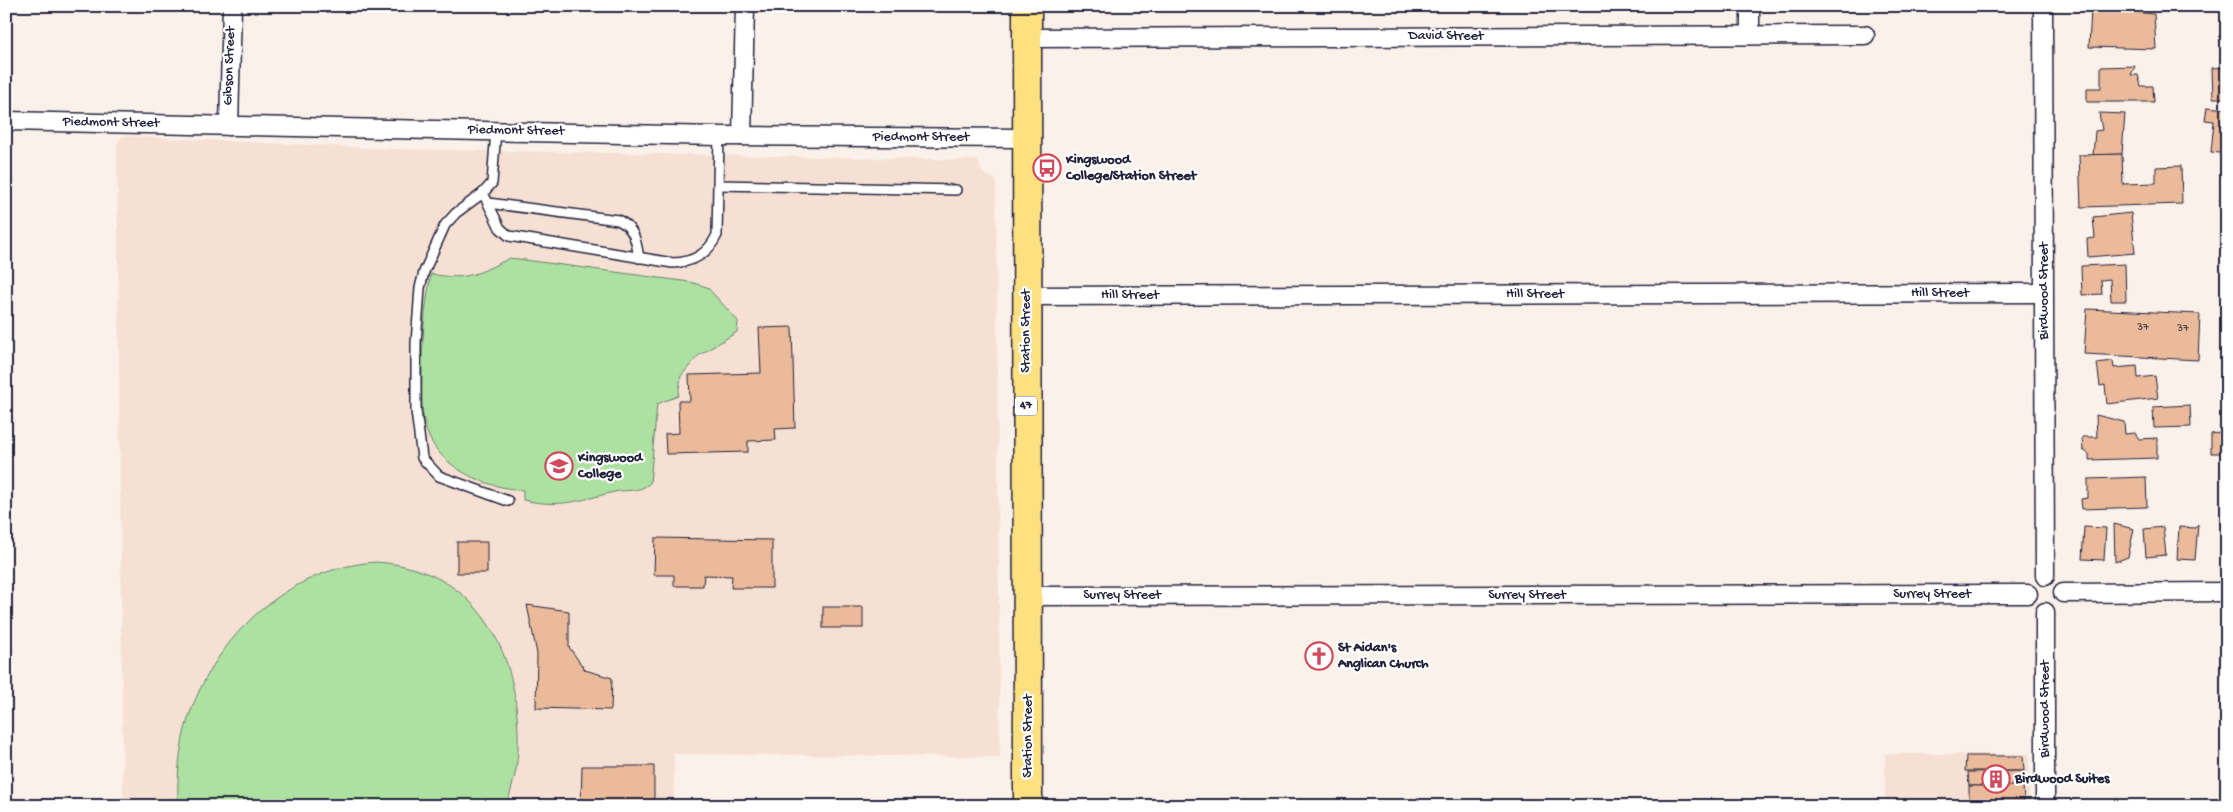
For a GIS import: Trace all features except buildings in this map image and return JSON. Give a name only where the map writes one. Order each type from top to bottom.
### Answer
[{"type":"main road","name":"Station Street","points":[[1027,6],[1028,806]]},
{"type":"street","name":"Gibson Street","points":[[229,126],[232,6]]},
{"type":"street","points":[[742,136],[745,6]]},
{"type":"street","points":[[1750,6],[1750,36]]},
{"type":"street","name":"Birdwood Street","points":[[2043,6],[2045,576]]},
{"type":"street","name":"David Street","points":[[1027,38],[1866,35]]},
{"type":"street","name":"Piedmont Street","points":[[6,121],[719,136],[1026,138]]},
{"type":"street","name":"Hill Street","points":[[1026,296],[2043,293]]},
{"type":"street","points":[[2045,576],[2058,582],[2063,593],[2061,602],[2057,607],[2045,612],[2031,604],[2028,594],[2033,581],[2045,576]]},
{"type":"street","points":[[2063,593],[2227,592]]},
{"type":"street","name":"Surrey Street","points":[[1027,596],[2028,594]]},
{"type":"street","name":"Birdwood Street","points":[[2045,612],[2046,806]]},
{"type":"lane","points":[[496,130],[492,183],[483,193],[456,213],[445,225],[424,272],[420,288],[416,343],[416,411],[422,458],[438,476],[508,501]]},
{"type":"lane","points":[[483,193],[500,228],[509,236],[639,258],[684,263],[694,260],[709,249],[717,235],[719,136]]},
{"type":"lane","points":[[718,185],[956,190]]},
{"type":"lane","points":[[488,203],[618,220],[629,227],[634,234],[639,258]]},
{"type":"shaded area","name":"Kingswood College","points":[[122,136],[395,149],[978,160],[982,172],[996,179],[1000,757],[674,754],[674,806],[123,806],[117,144]]},
{"type":"shaded area","points":[[1885,754],[2029,754],[2029,806],[1885,806]]},
{"type":"green space","points":[[510,258],[690,282],[707,287],[738,321],[737,332],[698,356],[681,376],[678,396],[657,404],[650,483],[646,486],[569,502],[548,503],[523,500],[523,490],[494,485],[465,473],[441,455],[432,443],[424,423],[422,398],[422,353],[431,274],[454,277],[472,275]]},
{"type":"green space","points":[[376,562],[404,566],[428,574],[450,586],[469,601],[485,619],[498,641],[514,692],[517,721],[517,760],[507,806],[178,806],[179,762],[182,740],[188,719],[200,689],[216,661],[236,635],[259,612],[285,593],[313,578],[343,567]]},
{"type":"place","name":"Kingswood College/Station Street","points":[[1047,168]]},
{"type":"place","name":"Kingswood College","points":[[559,466]]},
{"type":"place","name":"St Aidan's Anglican Church","points":[[1319,656]]},
{"type":"place","name":"Birdwood Suites","points":[[1996,779]]}]
